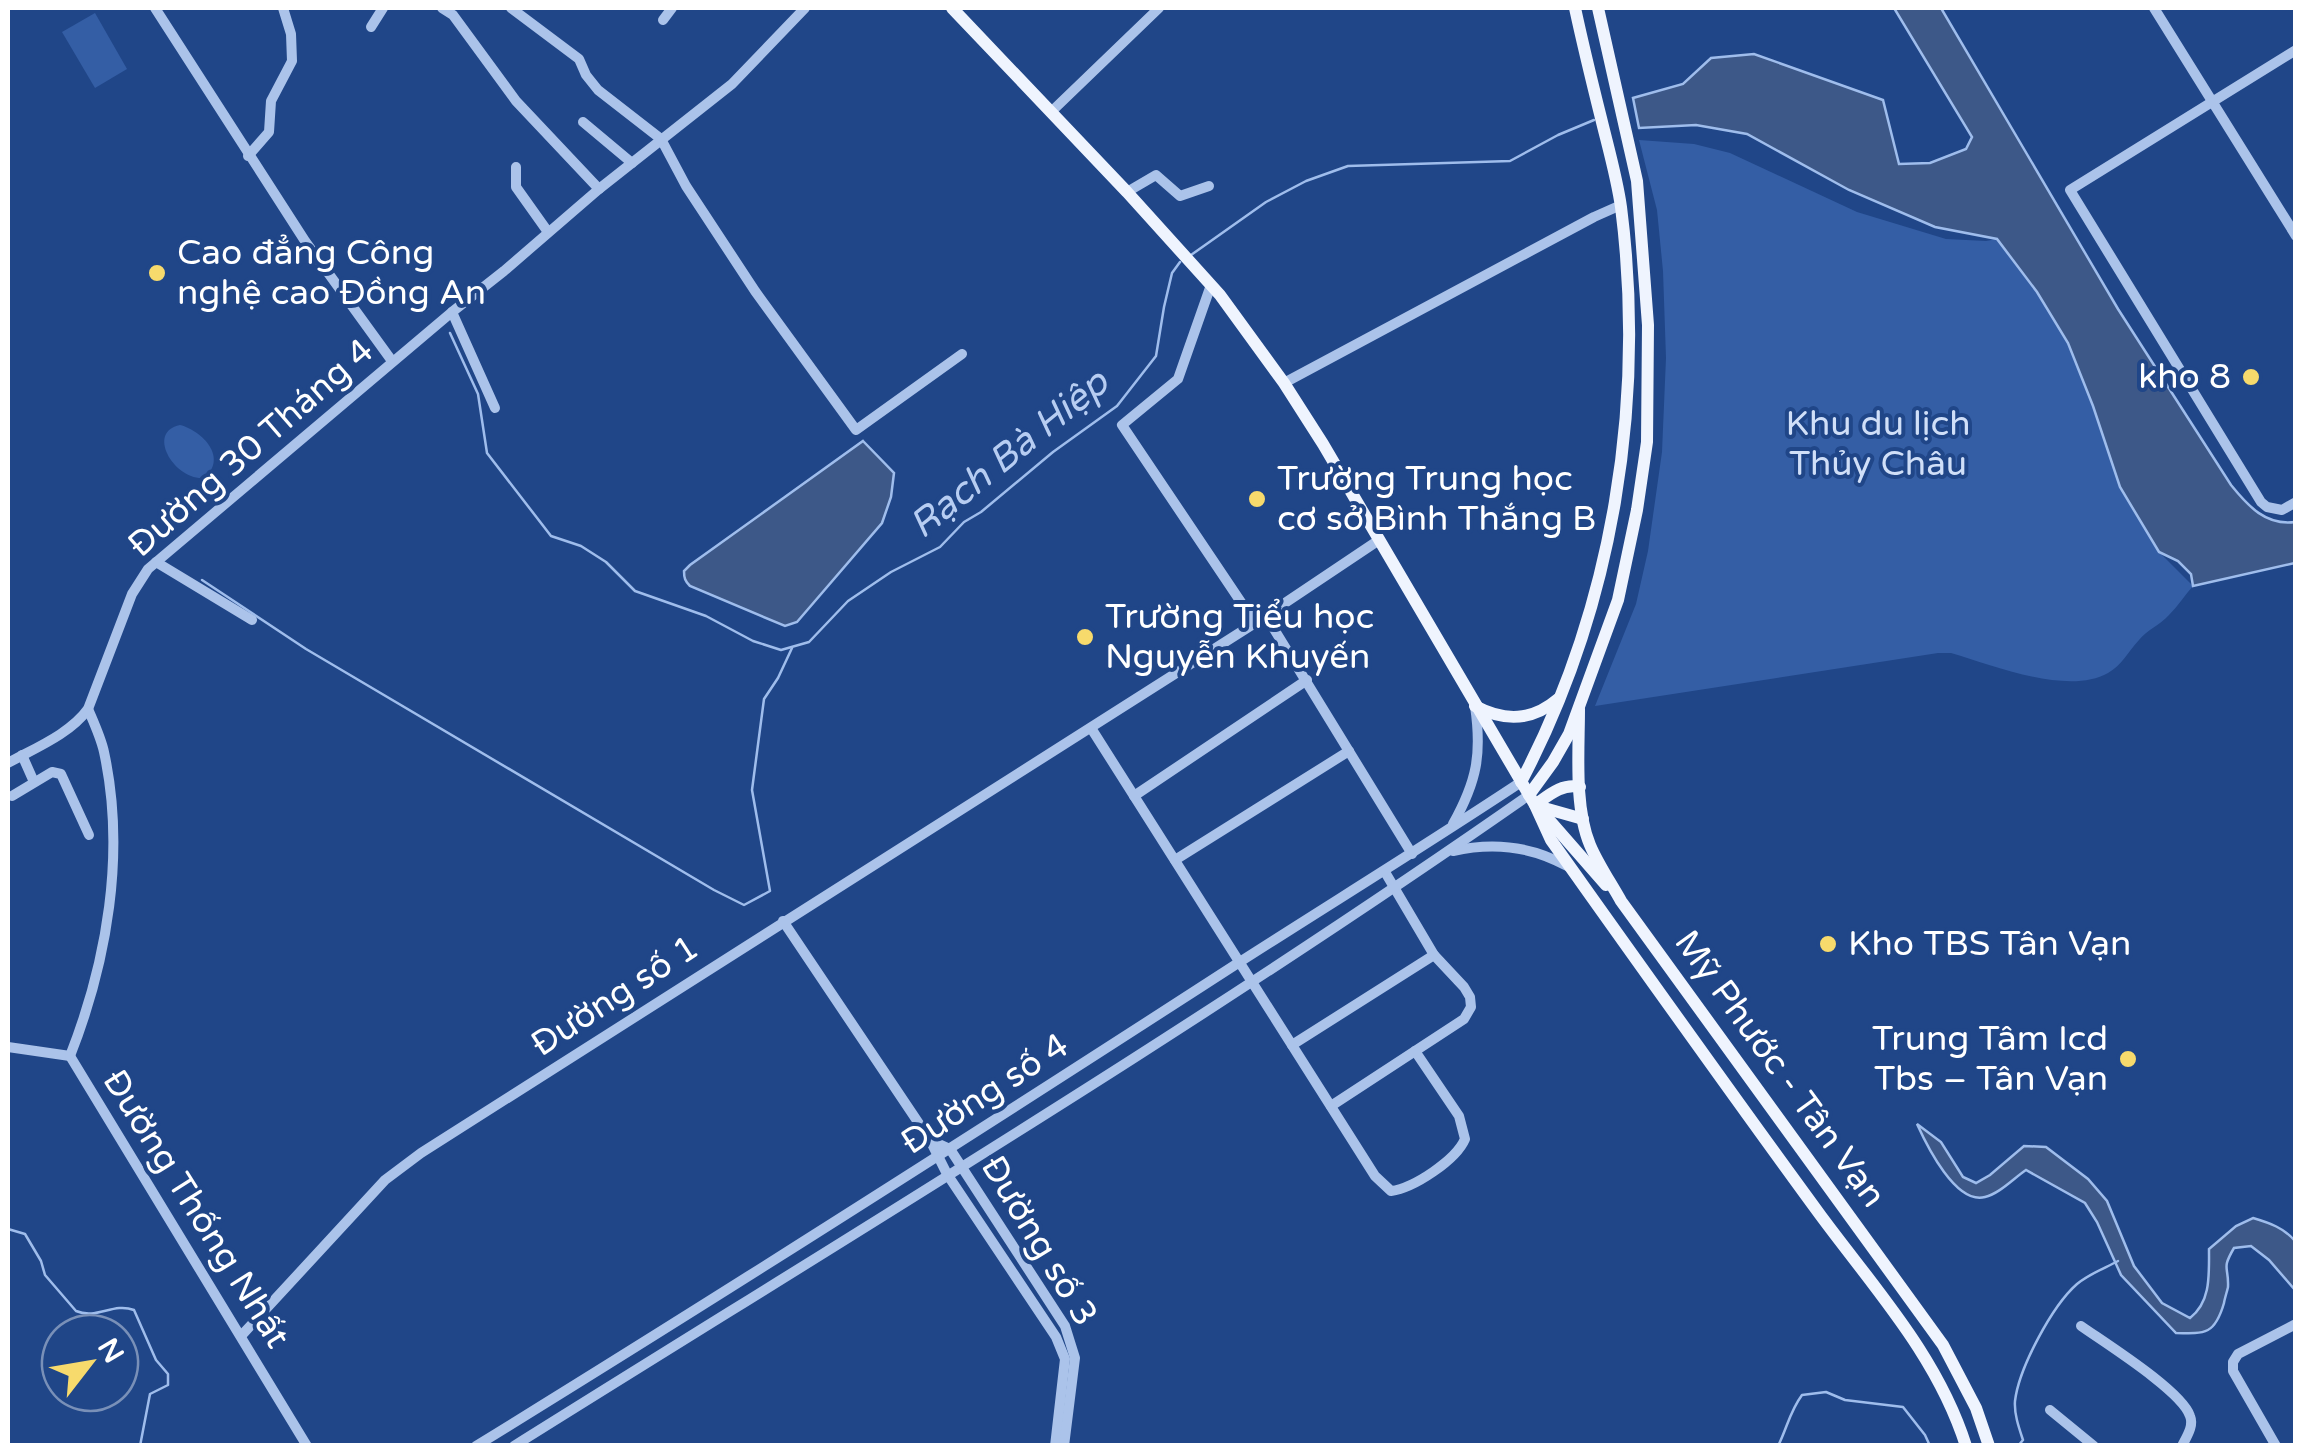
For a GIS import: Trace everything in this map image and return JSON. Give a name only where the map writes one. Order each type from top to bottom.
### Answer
[{"type":"main road","name":"Mỹ Phước - Tân Vạn","points":[[952,8],[1197,269],[1284,383],[1532,800],[1551,840],[1906,1328],[1946,1394],[1966,1446]]},
{"type":"main road","points":[[1520,782],[1580,644],[1615,506],[1625,432],[1628,354],[1621,205],[1574,8]]},
{"type":"main road","name":"Mỹ Phước - Tân Vạn","points":[[1532,800],[1579,709],[1618,600],[1647,442],[1648,324],[1638,182],[1598,8]]},
{"type":"main road","points":[[1621,463],[1644,466]]},
{"type":"main road","points":[[1475,705],[1496,716],[1515,718],[1541,711],[1560,697]]},
{"type":"main road","name":"Mỹ Phước - Tân Vạn","points":[[1579,709],[1580,787],[1590,846],[1621,901],[1944,1345],[1976,1408],[1988,1443]]},
{"type":"main road","points":[[1532,800],[1563,787],[1580,787]]},
{"type":"main road","points":[[1532,800],[1583,818]]},
{"type":"main road","points":[[1532,800],[1558,821],[1621,901]]},
{"type":"street","points":[[154,8],[304,242],[392,362]]},
{"type":"street","points":[[248,156],[269,132],[271,101],[292,62],[285,8]]},
{"type":"street","points":[[371,27],[383,8]]},
{"type":"street","points":[[442,8],[453,16],[516,101],[599,189]]},
{"type":"street","points":[[510,8],[578,59],[598,90],[661,140],[686,186],[755,291],[856,430],[962,354]]},
{"type":"street","points":[[663,20],[672,8]]},
{"type":"street","name":"Đường 30 Tháng 4","points":[[88,708],[132,594],[148,569],[599,189],[732,84],[804,8]]},
{"type":"street","points":[[1051,112],[1159,8]]},
{"type":"street","points":[[2154,8],[2296,236]]},
{"type":"street","points":[[2296,50],[2070,190],[2261,502],[2282,510],[2296,502]]},
{"type":"street","points":[[583,122],[632,164]]},
{"type":"street","points":[[1145,166],[1180,196],[1209,186]]},
{"type":"street","points":[[516,167],[516,187],[548,232]]},
{"type":"street","points":[[1127,192],[1156,176]]},
{"type":"street","points":[[1284,383],[1621,205]]},
{"type":"street","points":[[1211,285],[1178,379],[1122,425],[1306,680],[1412,854]]},
{"type":"street","points":[[452,312],[495,408]]},
{"type":"street","name":"Đường số 1","points":[[241,1336],[385,1180],[421,1152],[1092,728],[1379,540]]},
{"type":"street","points":[[156,562],[252,620]]},
{"type":"street","points":[[1134,796],[1306,680]]},
{"type":"street","points":[[1450,829],[1466,800],[1478,758],[1475,705]]},
{"type":"street","points":[[8,763],[80,720],[88,708]]},
{"type":"street","points":[[70,1056],[92,993],[114,860],[115,834],[104,749],[88,708]]},
{"type":"street","points":[[1092,728],[1330,1106],[1381,1183],[1391,1191],[1404,1189],[1455,1156],[1466,1139],[1459,1116],[1415,1051]]},
{"type":"street","points":[[1175,860],[1349,751]]},
{"type":"street","points":[[22,755],[34,782]]},
{"type":"street","points":[[12,796],[52,772],[61,774],[89,835]]},
{"type":"street","name":"Đường số 4","points":[[476,1446],[937,1158],[1520,782]]},
{"type":"street","name":"Đường số 4","points":[[514,1446],[1532,800]]},
{"type":"street","points":[[1447,852],[1511,846],[1552,857],[1572,868]]},
{"type":"street","points":[[1330,1106],[1464,1019],[1471,1007],[1464,986],[1434,955],[1384,872]]},
{"type":"street","name":"Đường số 3","points":[[784,921],[930,1140],[946,1174],[1075,1358],[1064,1446]]},
{"type":"street","points":[[1292,1044],[1434,955]]},
{"type":"street","name":"Đường Thống Nhất","points":[[8,1046],[70,1056],[307,1446]]},
{"type":"street","name":"Đường số 3","points":[[930,1140],[950,1148],[1065,1326],[1055,1446]]},
{"type":"street","points":[[2081,1326],[2179,1398],[2192,1418],[2182,1446]]},
{"type":"street","points":[[2276,1446],[2233,1371],[2233,1362],[2238,1354],[2294,1328]]},
{"type":"street","points":[[2050,1410],[2094,1446]]},
{"type":"green space","points":[[95,13],[127,69],[95,88],[62,32]]},
{"type":"green space","name":"Khu du lịch Thủy Châu","points":[[1639,140],[1694,144],[1730,153],[1857,212],[1946,239],[1997,239],[2037,292],[2068,343],[2120,487],[2159,552],[2193,586],[2172,612],[2142,636],[2113,670],[2091,679],[2052,680],[1938,653],[1595,706],[1636,604],[1662,452],[1666,358],[1663,271],[1657,210]]},
{"type":"green space","points":[[180,425],[197,433],[210,446],[214,462],[204,478],[183,472],[168,455],[165,437],[170,429]]},
{"type":"shaded area","points":[[1894,8],[1941,8],[2118,309],[2231,485],[2266,518],[2295,522],[2295,563],[2193,586],[2191,574],[2178,561],[2159,552],[2120,487],[2068,343],[2037,292],[1997,239],[1935,227],[1849,190],[1747,134],[1696,125],[1639,128],[1633,98],[1683,84],[1711,58],[1754,54],[1883,100],[1899,164],[1930,163],[1966,149],[1972,137]]},
{"type":"shaded area","points":[[863,441],[894,473],[882,523],[797,622],[785,626],[688,584],[684,571],[690,565]]},
{"type":"shaded area","points":[[1917,1124],[1941,1142],[1963,1177],[1976,1183],[2024,1146],[2046,1147],[2088,1179],[2107,1201],[2134,1266],[2162,1303],[2190,1318],[2205,1296],[2209,1249],[2236,1226],[2253,1218],[2276,1226],[2295,1241],[2295,1290],[2251,1246],[2234,1248],[2227,1264],[2228,1287],[2217,1321],[2202,1332],[2176,1333],[2121,1275],[2085,1203],[2026,1170],[1996,1193],[1974,1197],[1944,1172]]},
{"type":"waterway","name":"Rạch Bà Hiệp","points":[[1191,255],[1266,202],[1306,181],[1348,166],[1510,161],[1594,120]]},
{"type":"waterway","name":"Rạch Bà Hiệp","points":[[450,333],[478,394],[487,453],[551,536],[581,546],[606,562],[635,591],[706,616],[753,641],[781,650],[809,642],[848,601],[891,572],[940,547],[964,522],[1117,406],[1156,356],[1172,273],[1180,262]]},
{"type":"waterway","points":[[202,580],[306,649],[744,905],[770,891],[752,790],[764,699],[792,648]]},
{"type":"waterway","points":[[8,1229],[25,1234],[45,1275],[76,1311],[91,1314],[119,1308],[134,1310],[156,1360],[168,1374],[168,1385],[150,1394],[140,1446]]},
{"type":"waterway","points":[[2018,1446],[2023,1440],[2015,1401],[2038,1338],[2077,1284],[2118,1261]]},
{"type":"waterway","points":[[1778,1446],[1802,1395],[1826,1392],[1845,1400],[1903,1407],[1930,1446]]},
{"type":"place","name":"Cao đẳng Công nghệ cao Đồng An","points":[[157,273]]},
{"type":"place","name":"kho 8","points":[[2251,377]]},
{"type":"place","name":"Trường Trung học cơ sở Bình Thắng B","points":[[1257,499]]},
{"type":"place","name":"Trường Tiểu học Nguyễn Khuyến","points":[[1085,637]]},
{"type":"place","name":"Kho TBS Tân Vạn","points":[[1828,944]]},
{"type":"place","name":"Trung Tâm Icd Tbs – Tân Vạn","points":[[2128,1059]]}]
